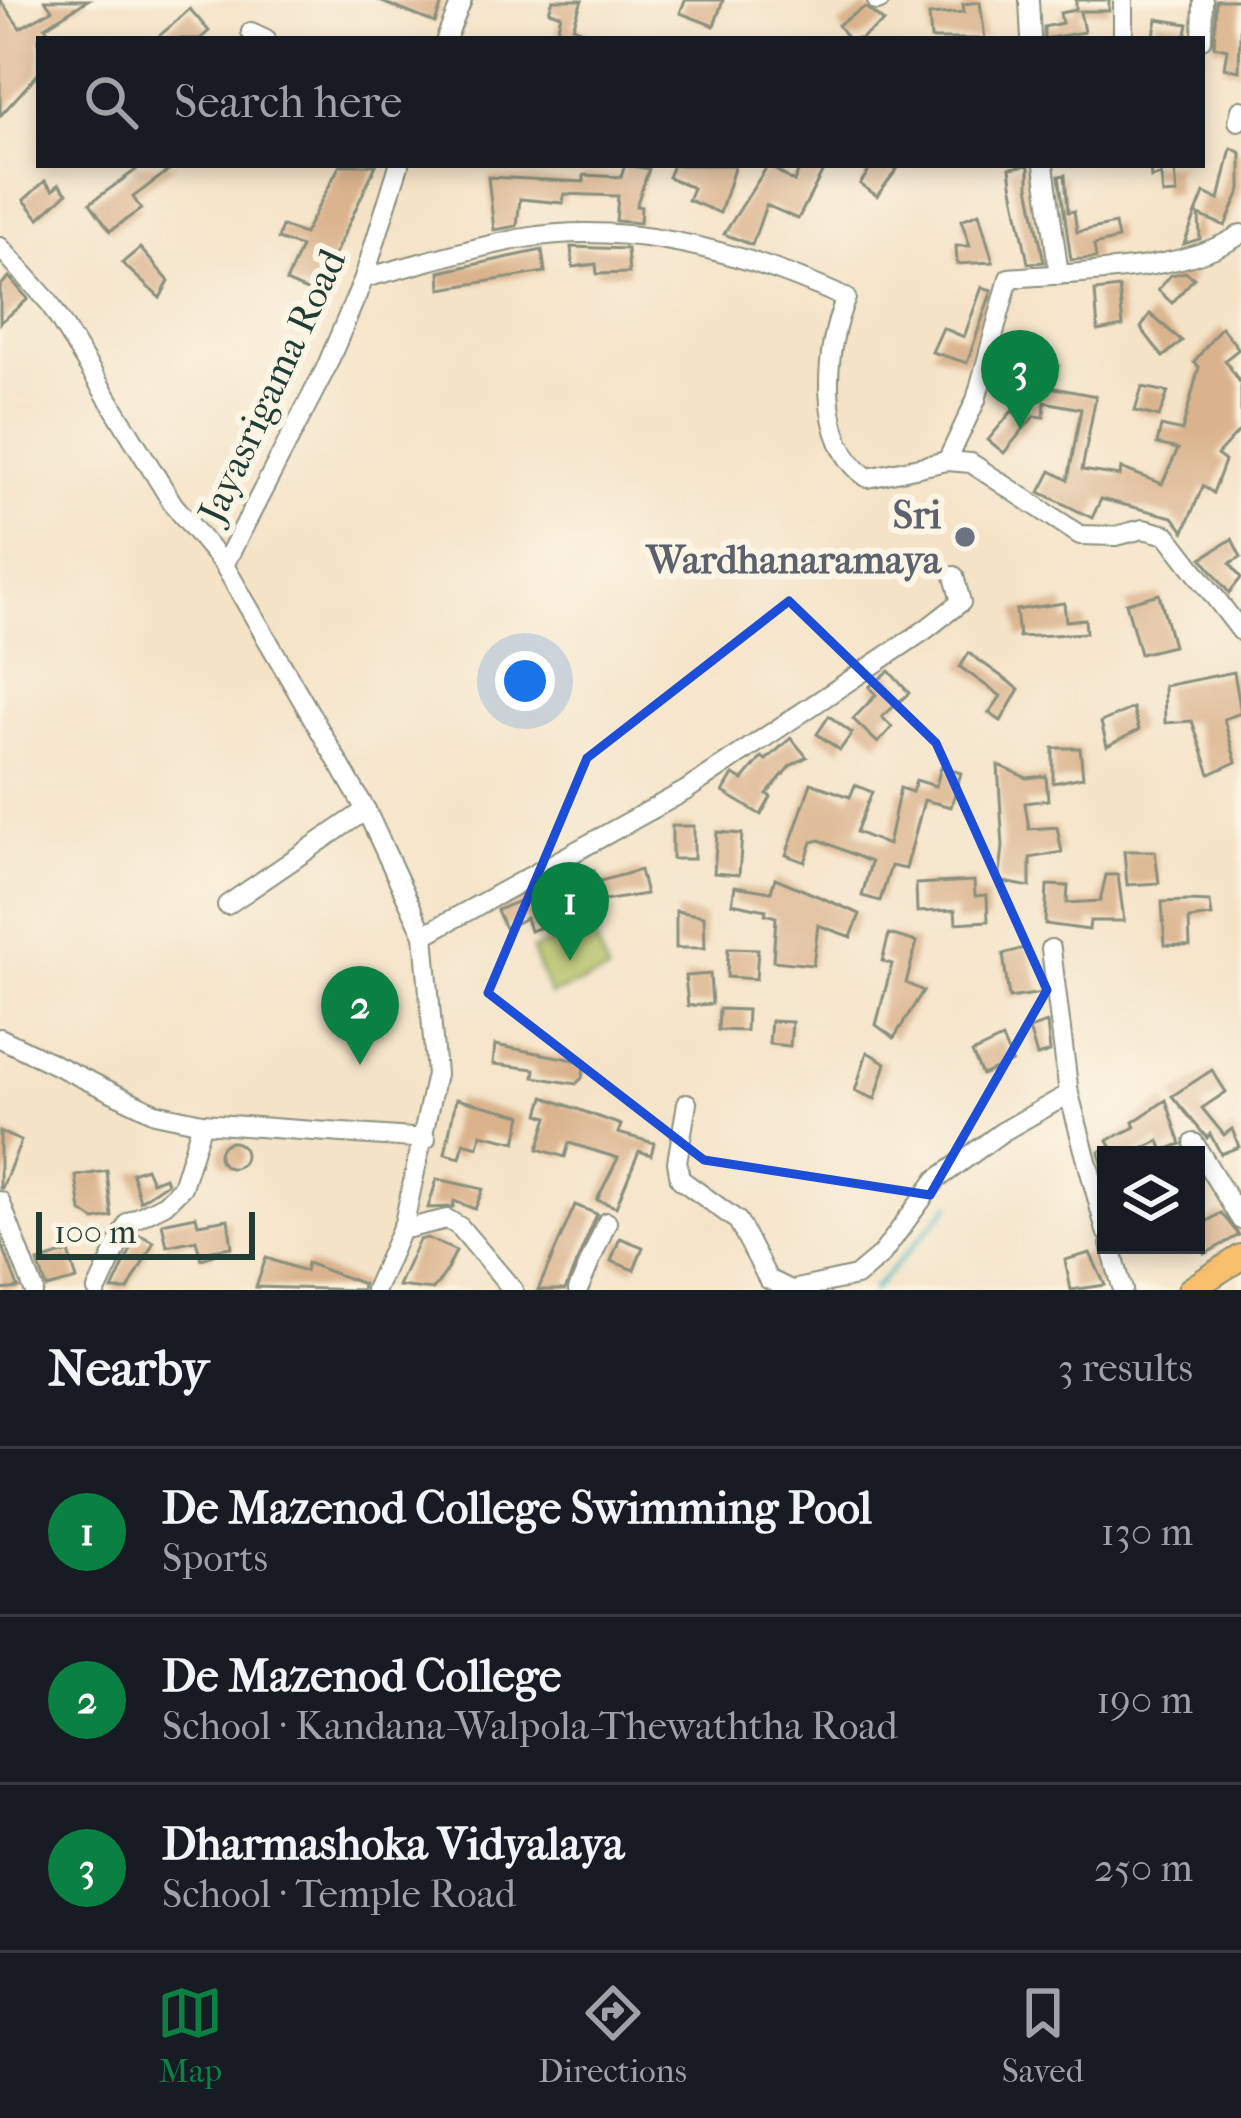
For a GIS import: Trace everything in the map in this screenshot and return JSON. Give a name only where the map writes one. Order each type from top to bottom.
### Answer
[{"type":"main road","points":[[1190,1290],[1241,1257]]},
{"type":"street","points":[[447,36],[463,0]]},
{"type":"street","points":[[1029,0],[1031,36]]},
{"type":"street","points":[[1123,0],[1124,36]]},
{"type":"street","points":[[1202,36],[1203,0]]},
{"type":"street","name":"Jayasrigama Road","points":[[224,565],[326,370],[364,278],[398,168]]},
{"type":"street","points":[[1044,168],[1059,275]]},
{"type":"street","points":[[364,278],[526,238],[589,233],[662,238],[785,271],[846,298],[834,326],[831,420],[850,466],[868,478],[947,461],[971,463],[1080,536],[1116,536],[1143,529],[1167,535],[1241,631]]},
{"type":"street","points":[[947,461],[976,400],[1005,281],[1222,247],[1241,234]]},
{"type":"street","points":[[0,247],[48,302],[173,504],[224,565],[366,810],[424,934],[436,1074],[426,1139],[401,1230],[375,1290]]},
{"type":"street","points":[[424,934],[685,791],[925,630],[962,602],[954,576]]},
{"type":"street","points":[[227,905],[366,810]]},
{"type":"street","points":[[1052,949],[1070,1094],[1097,1198]]},
{"type":"street","points":[[0,1038],[155,1113],[202,1123],[426,1139]]},
{"type":"street","points":[[687,1103],[676,1162],[680,1179],[738,1221],[768,1280],[791,1290],[856,1276],[881,1255],[936,1180],[1070,1094]]},
{"type":"street","points":[[97,1290],[129,1222],[165,1204],[182,1187],[202,1123]]},
{"type":"street","points":[[1194,1143],[1241,1220]]},
{"type":"street","points":[[0,1201],[34,1290]]},
{"type":"street","points":[[401,1230],[447,1219],[460,1227],[513,1290]]},
{"type":"street","points":[[578,1290],[607,1222]]},
{"type":"street","points":[[1113,1254],[1123,1290]]},
{"type":"highlighted area","points":[[789,601],[936,743],[1047,990],[930,1195],[704,1160],[488,993],[587,758]]},
{"type":"green space","points":[[591,928],[608,973],[550,995],[532,950]]},
{"type":"building","points":[[0,0],[20,28],[52,10],[45,0],[88,0],[45,27],[51,36],[36,36],[36,76],[0,116]]},
{"type":"building","points":[[377,0],[443,0],[435,23]]},
{"type":"building","points":[[553,0],[582,0],[573,27],[595,36],[556,36],[561,15],[549,11]]},
{"type":"building","points":[[685,0],[723,0],[714,26],[680,13]]},
{"type":"building","points":[[1076,0],[1109,0],[1109,11],[1080,11],[1084,32],[1044,36],[1044,27],[1062,23],[1060,13],[1076,10]]},
{"type":"building","points":[[1216,0],[1241,0],[1239,71],[1224,68],[1227,49],[1214,46]]},
{"type":"building","points":[[980,2],[985,36],[931,36],[929,15],[964,12],[963,4]]},
{"type":"building","points":[[865,7],[884,22],[864,36],[846,36],[838,25]]},
{"type":"building","points":[[190,9],[209,31],[203,36],[159,36]]},
{"type":"building","points":[[1157,19],[1188,24],[1186,36],[1154,35]]},
{"type":"building","points":[[1231,148],[1241,153],[1241,189],[1225,226],[1199,215],[1200,239],[1184,244],[1204,193],[1219,200]]},
{"type":"building","points":[[172,168],[133,197],[141,209],[110,231],[90,203],[136,170]]},
{"type":"building","points":[[338,168],[375,168],[316,295],[286,282],[301,247],[278,239],[282,226],[304,234]]},
{"type":"building","points":[[624,168],[649,169],[636,206],[641,207],[640,223],[616,221],[618,196],[564,194],[563,203],[520,199],[517,226],[494,230],[488,177],[584,182],[584,175],[621,177]]},
{"type":"building","points":[[672,168],[734,168],[720,213],[688,200],[693,188],[668,177]]},
{"type":"building","points":[[766,168],[794,182],[800,168],[824,168],[798,219],[766,205],[752,245],[724,234]]},
{"type":"building","points":[[871,168],[898,168],[877,196],[860,184]]},
{"type":"building","points":[[1010,168],[1029,168],[1044,262],[1028,263]]},
{"type":"building","points":[[1150,168],[1179,168],[1177,194],[1163,195],[1161,175],[1151,178]]},
{"type":"building","points":[[1065,175],[1068,212],[1074,211],[1077,232],[1115,224],[1118,239],[1094,245],[1096,258],[1071,260],[1059,176]]},
{"type":"building","points":[[45,181],[53,190],[59,184],[67,193],[39,218],[24,200]]},
{"type":"building","points":[[979,213],[993,262],[957,264],[956,246],[970,246],[961,220]]},
{"type":"building","points":[[571,247],[627,249],[629,273],[597,274],[596,264],[573,267]]},
{"type":"building","points":[[140,248],[169,281],[160,298],[122,263]]},
{"type":"building","points":[[542,250],[545,272],[441,289],[440,272]]},
{"type":"building","points":[[1185,272],[1194,278],[1172,303],[1158,290],[1171,275]]},
{"type":"building","points":[[9,277],[28,299],[0,323],[0,286]]},
{"type":"building","points":[[982,287],[992,290],[967,363],[932,352],[943,328],[964,337]]},
{"type":"building","points":[[1119,288],[1123,326],[1098,331],[1095,291]]},
{"type":"building","points":[[1150,314],[1182,341],[1163,357],[1141,328]]},
{"type":"building","points":[[1221,327],[1239,349],[1225,360],[1241,384],[1241,429],[1217,455],[1225,461],[1213,493],[1203,486],[1184,531],[1173,517],[1101,499],[1092,518],[1040,492],[1051,471],[1068,480],[1081,409],[1045,402],[1044,417],[1034,416],[1004,453],[988,440],[1012,411],[1019,416],[1029,368],[1019,363],[1024,351],[1058,366],[1049,387],[1096,396],[1082,470],[1120,476],[1121,468],[1162,484],[1178,449],[1157,444],[1161,426],[1182,431],[1199,367],[1194,362]]},
{"type":"building","points":[[1142,387],[1168,392],[1159,417],[1135,411]]},
{"type":"building","points":[[1232,539],[1241,557],[1230,563],[1241,578],[1229,593],[1202,558]]},
{"type":"building","points":[[1159,594],[1173,646],[1140,654],[1126,603]]},
{"type":"building","points":[[1064,603],[1066,621],[1085,619],[1086,633],[1019,637],[1016,610]]},
{"type":"building","points":[[969,653],[1019,689],[1001,721],[989,713],[1001,696],[960,667]]},
{"type":"building","points":[[889,671],[909,693],[882,717],[892,727],[878,743],[853,719],[876,695],[869,687]]},
{"type":"building","points":[[1234,672],[1241,713],[1224,719],[1236,762],[1210,774],[1192,721],[1165,723],[1164,686]]},
{"type":"building","points":[[1133,708],[1139,730],[1107,746],[1101,722]]},
{"type":"building","points":[[829,716],[852,733],[840,750],[817,734]]},
{"type":"building","points":[[791,738],[807,757],[790,766],[767,794],[771,797],[761,815],[723,792],[733,775],[743,780],[762,757],[766,760]]},
{"type":"building","points":[[1053,748],[1080,748],[1083,777],[1053,783]]},
{"type":"building","points":[[998,765],[1027,778],[1046,776],[1048,800],[1025,803],[1029,829],[1057,827],[1062,852],[1030,858],[1030,887],[999,881],[1003,847]]},
{"type":"building","points":[[941,767],[961,773],[951,807],[924,800],[906,869],[891,866],[880,901],[862,896],[871,862],[820,840],[812,842],[805,862],[786,855],[811,783],[850,797],[855,785],[872,792],[856,832],[888,845],[900,788],[912,792],[916,780],[936,786]]},
{"type":"building","points":[[672,826],[694,826],[694,859],[672,859]]},
{"type":"building","points":[[717,832],[742,834],[739,875],[714,873]]},
{"type":"building","points":[[1124,851],[1155,851],[1159,883],[1127,885]]},
{"type":"building","points":[[594,870],[597,882],[640,870],[646,894],[573,906],[551,916],[553,923],[530,931],[526,918],[505,928],[497,910]]},
{"type":"building","points":[[1106,875],[1118,875],[1124,921],[1090,921],[1089,930],[1045,924],[1047,885],[1068,886],[1067,903],[1100,901]]},
{"type":"building","points":[[775,878],[860,914],[851,937],[818,925],[813,965],[773,961],[776,917],[765,914],[766,910],[732,903],[735,886],[771,892]]},
{"type":"building","points":[[974,881],[975,896],[987,895],[988,921],[956,923],[955,910],[917,912],[916,884]]},
{"type":"building","points":[[1162,902],[1210,902],[1212,916],[1189,919],[1190,946],[1165,945]]},
{"type":"building","points":[[676,911],[704,916],[705,948],[676,948]]},
{"type":"building","points":[[889,934],[917,942],[906,983],[923,991],[894,1038],[876,1025],[892,964],[882,961]]},
{"type":"building","points":[[1027,947],[1042,993],[1009,998],[1003,954]]},
{"type":"building","points":[[728,948],[758,949],[756,979],[727,977]]},
{"type":"building","points":[[710,974],[712,1004],[688,1006],[685,976]]},
{"type":"building","points":[[719,1009],[747,1010],[746,1031],[718,1030]]},
{"type":"building","points":[[771,1021],[792,1022],[790,1046],[769,1044]]},
{"type":"building","points":[[1047,1023],[1050,1052],[1037,1056],[1029,1029]]},
{"type":"building","points":[[1002,1039],[1012,1062],[982,1075],[972,1053]]},
{"type":"building","points":[[495,1045],[585,1062],[582,1078],[576,1084],[534,1077],[535,1069],[493,1064]]},
{"type":"building","points":[[867,1052],[886,1063],[875,1099],[855,1091]]},
{"type":"building","points":[[1212,1070],[1226,1092],[1202,1108],[1224,1135],[1232,1129],[1239,1147],[1221,1154],[1210,1134],[1207,1138],[1172,1096]]},
{"type":"building","points":[[544,1097],[621,1125],[618,1133],[654,1143],[651,1155],[639,1151],[616,1207],[597,1200],[618,1158],[569,1143],[565,1157],[538,1149],[548,1117],[539,1114]]},
{"type":"building","points":[[456,1099],[522,1115],[516,1142],[481,1134],[478,1147],[464,1143],[460,1158],[445,1154]]},
{"type":"building","points":[[1166,1100],[1181,1144],[1161,1146],[1159,1141],[1149,1146],[1111,1146],[1108,1140],[1135,1127],[1133,1122]]},
{"type":"building","points":[[0,1132],[21,1141],[2,1188],[0,1188]]},
{"type":"building","points":[[232,1142],[245,1155],[232,1168],[219,1155]]},
{"type":"building","points":[[146,1168],[152,1182],[165,1177],[167,1183],[140,1201],[132,1173]]},
{"type":"building","points":[[107,1171],[112,1217],[95,1220],[81,1211],[76,1176]]},
{"type":"building","points":[[437,1179],[483,1189],[475,1209],[454,1201],[453,1207],[428,1208]]},
{"type":"building","points":[[575,1205],[597,1214],[565,1290],[538,1290]]},
{"type":"building","points":[[1221,1213],[1239,1235],[1205,1254],[1205,1223]]},
{"type":"building","points":[[196,1216],[198,1224],[228,1219],[232,1247],[212,1250],[214,1255],[201,1259],[196,1240],[167,1246],[162,1223]]},
{"type":"building","points":[[138,1234],[154,1242],[128,1290],[112,1290]]},
{"type":"building","points":[[427,1238],[456,1251],[446,1272],[433,1290],[398,1286],[419,1240]]},
{"type":"building","points":[[620,1238],[643,1247],[634,1270],[611,1261]]},
{"type":"building","points":[[0,1239],[18,1287],[19,1288],[0,1290]]},
{"type":"building","points":[[69,1252],[77,1280],[47,1288],[38,1262]]},
{"type":"building","points":[[1090,1253],[1105,1285],[1071,1290],[1065,1260]]},
{"type":"building","points":[[266,1258],[305,1271],[307,1263],[363,1284],[362,1290],[256,1287]]},
{"type":"waterway","points":[[873,1290],[951,1204]]},
{"type":"place","name":"Dharmashoka Vidyalaya","points":[[1020,429]]},
{"type":"place","name":"Sri Wardhanaramaya","points":[[965,537]]},
{"type":"place","name":"De Mazenod College Swimming Pool","points":[[570,961]]},
{"type":"place","name":"De Mazenod College","points":[[360,1065]]}]
